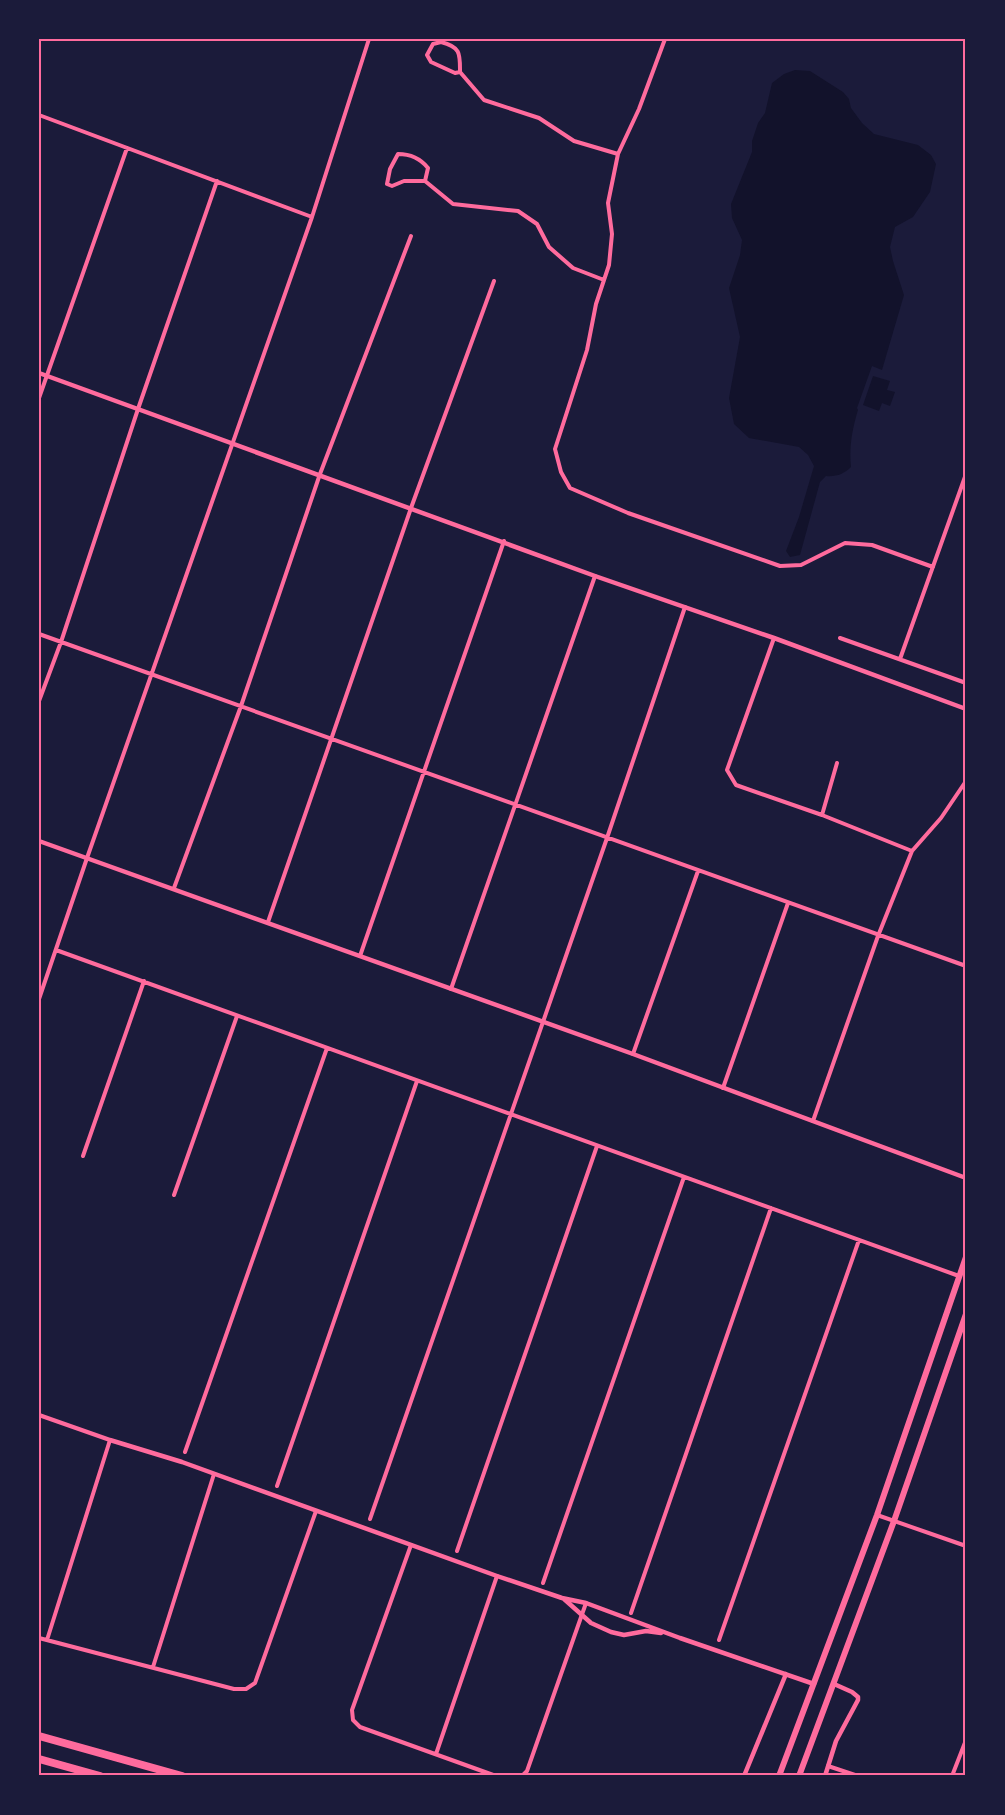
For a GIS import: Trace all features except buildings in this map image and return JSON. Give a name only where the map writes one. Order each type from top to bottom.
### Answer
[{"type":"highway","points":[[39,1736],[182,1776]]},
{"type":"highway","points":[[39,1759],[100,1776]]},
{"type":"main road","points":[[779,1776],[876,1515],[966,1257]]},
{"type":"main road","points":[[800,1776],[894,1521],[966,1314]]},
{"type":"street","points":[[39,999],[312,217],[369,39]]},
{"type":"street","points":[[665,39],[639,109],[618,153],[608,202],[612,234],[609,265],[596,304],[586,350],[555,449],[561,472],[570,488],[628,513],[780,566],[801,565],[845,543],[872,545],[933,567]]},
{"type":"street","points":[[460,72],[455,73],[431,62],[427,55],[433,44],[441,42],[457,49],[461,57],[460,72],[484,100],[539,118],[574,141],[618,153]]},
{"type":"street","points":[[39,115],[312,217]]},
{"type":"street","points":[[39,398],[127,148]]},
{"type":"street","points":[[425,181],[428,168],[424,163],[410,154],[398,154],[390,169],[387,184],[392,186],[404,182],[425,181],[453,204],[518,211],[537,225],[549,247],[573,268],[604,279]]},
{"type":"street","points":[[39,701],[217,181]]},
{"type":"street","points":[[966,186],[966,196]]},
{"type":"street","points":[[174,888],[241,706],[320,474],[411,236]]},
{"type":"street","points":[[268,922],[411,508],[494,281]]},
{"type":"street","points":[[39,373],[966,709]]},
{"type":"street","points":[[900,659],[966,474]]},
{"type":"street","points":[[360,956],[504,541]]},
{"type":"street","points":[[451,989],[595,576]]},
{"type":"street","points":[[370,1519],[685,607]]},
{"type":"street","points":[[39,634],[966,966]]},
{"type":"street","points":[[774,638],[727,770],[736,785],[912,850]]},
{"type":"street","points":[[840,638],[966,683]]},
{"type":"street","points":[[822,815],[837,763]]},
{"type":"street","points":[[813,1121],[878,936],[912,850],[941,818],[966,781]]},
{"type":"street","points":[[39,841],[633,1054],[966,1178]]},
{"type":"street","points":[[633,1054],[698,871]]},
{"type":"street","points":[[723,1088],[788,903]]},
{"type":"street","points":[[56,950],[959,1276]]},
{"type":"street","points":[[83,1156],[144,981]]},
{"type":"street","points":[[174,1195],[237,1016]]},
{"type":"street","points":[[185,1452],[327,1048]]},
{"type":"street","points":[[277,1486],[417,1081]]},
{"type":"street","points":[[457,1551],[597,1146]]},
{"type":"street","points":[[543,1583],[684,1177]]},
{"type":"street","points":[[631,1613],[771,1208]]},
{"type":"street","points":[[719,1640],[859,1240]]},
{"type":"street","points":[[39,1415],[182,1462],[497,1576],[586,1604],[814,1684]]},
{"type":"street","points":[[46,1640],[110,1440]]},
{"type":"street","points":[[153,1667],[214,1474]]},
{"type":"street","points":[[39,1638],[234,1689],[246,1689],[255,1683],[316,1511]]},
{"type":"street","points":[[876,1515],[966,1545]]},
{"type":"street","points":[[412,1544],[351,1710],[353,1720],[360,1727],[496,1776]]},
{"type":"street","points":[[436,1754],[497,1576]]},
{"type":"street","points":[[562,1598],[591,1623],[611,1632],[624,1635],[646,1631],[673,1635]]},
{"type":"street","points":[[522,1776],[527,1771],[586,1604]]},
{"type":"street","points":[[744,1776],[786,1674]]},
{"type":"street","points":[[825,1776],[837,1741],[857,1704],[858,1697],[834,1684]]},
{"type":"street","points":[[952,1776],[966,1740]]},
{"type":"street","points":[[828,1765],[858,1776]]},
{"type":"shaded area","points":[[795,70],[810,71],[843,92],[862,123],[874,134],[918,145],[931,155],[936,164],[930,192],[913,217],[895,227],[890,247],[904,295],[882,370],[872,366],[857,408],[851,445],[851,467],[846,472],[826,476],[820,482],[800,555],[790,557],[786,551],[814,466],[808,455],[799,447],[749,438],[734,424],[729,398],[740,337],[729,288],[740,255],[742,240],[732,218],[731,204],[752,152],[752,141],[758,123],[765,113],[772,83],[784,74]]},
{"type":"shaded area","points":[[873,376],[890,381],[887,390],[895,392],[890,406],[882,403],[879,411],[863,405]]}]
